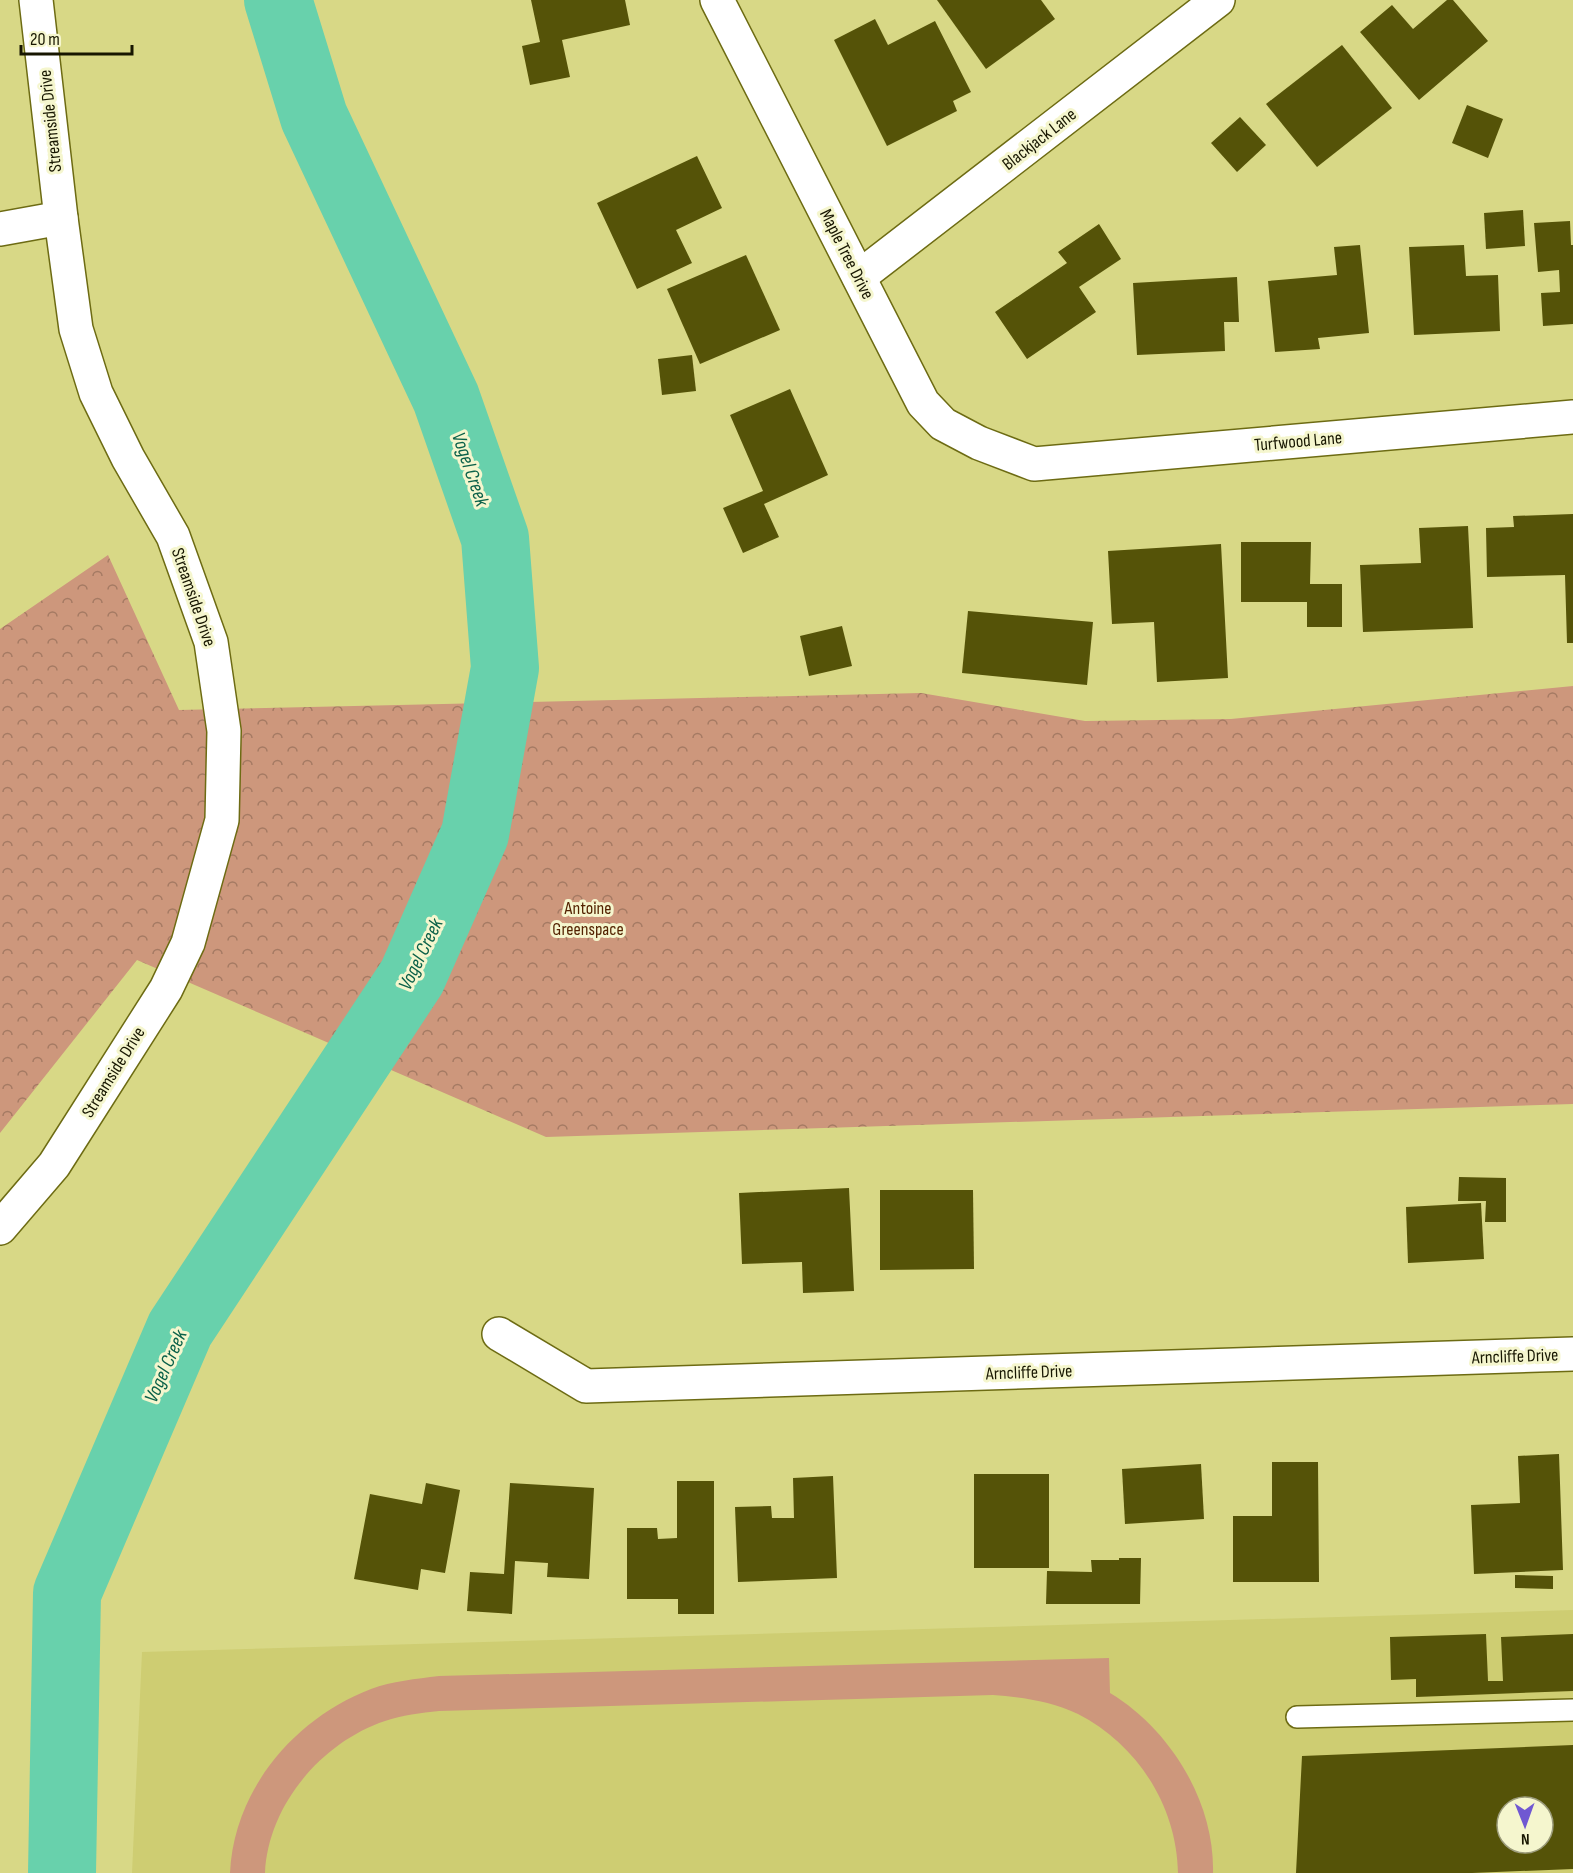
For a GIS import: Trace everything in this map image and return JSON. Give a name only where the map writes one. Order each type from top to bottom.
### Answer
[{"type":"street","name":"Streamside Drive","points":[[0,1228],[54,1165],[166,989],[188,943],[222,820],[224,731],[212,642],[173,536],[128,458],[96,393],[76,329],[36,0]]},
{"type":"street","name":"Maple Tree Drive","points":[[717,0],[923,403],[943,424],[979,443],[1024,460]]},
{"type":"street","name":"Blackjack Lane","points":[[859,278],[1218,0]]},
{"type":"street","points":[[0,229],[61,218]]},
{"type":"street","name":"Turfwood Lane","points":[[1024,460],[1034,464],[1573,417]]},
{"type":"street","name":"Arncliffe Drive","points":[[500,1334],[586,1386],[1573,1354]]},
{"type":"lane","points":[[1297,1717],[1573,1710]]},
{"type":"shaded area","points":[[1573,1610],[1573,1873],[132,1873],[142,1652]]},
{"type":"green space","name":"Antoine Greenspace","points":[[108,555],[179,710],[921,693],[1085,721],[1231,719],[1573,686],[1573,1104],[546,1137],[137,960],[0,1133],[0,629]]},
{"type":"green space","points":[[1109,1658],[1110,1693],[1152,1726],[1185,1770],[1197,1794],[1212,1846],[1213,1873],[1178,1873],[1176,1848],[1161,1801],[1150,1780],[1118,1742],[1099,1727],[1068,1710],[1036,1700],[993,1695],[439,1711],[398,1717],[362,1731],[340,1744],[302,1779],[276,1824],[268,1848],[265,1873],[230,1873],[234,1842],[243,1813],[256,1786],[274,1760],[317,1718],[343,1702],[387,1684],[439,1676]]},
{"type":"building","points":[[531,0],[625,0],[630,25],[562,40],[570,77],[530,85],[522,46],[540,42]]},
{"type":"building","points":[[937,0],[1041,0],[1055,19],[986,69]]},
{"type":"building","points":[[1447,0],[1453,0],[1488,41],[1419,100],[1360,32],[1392,5],[1413,29]]},
{"type":"building","points":[[875,19],[888,45],[935,21],[971,92],[953,101],[957,111],[887,146],[834,40]]},
{"type":"building","points":[[1342,45],[1392,108],[1317,167],[1266,104]]},
{"type":"building","points":[[1467,105],[1503,119],[1488,158],[1452,143]]},
{"type":"building","points":[[1240,117],[1266,145],[1237,172],[1211,143]]},
{"type":"building","points":[[697,156],[722,208],[676,230],[692,263],[637,289],[597,203]]},
{"type":"building","points":[[1523,210],[1525,246],[1486,249],[1484,213]]},
{"type":"building","points":[[1570,221],[1571,245],[1573,245],[1573,324],[1543,326],[1541,293],[1560,292],[1559,270],[1538,272],[1534,223]]},
{"type":"building","points":[[1099,224],[1121,259],[1079,287],[1096,312],[1027,359],[995,312],[1067,263],[1058,252]]},
{"type":"building","points":[[1360,245],[1369,333],[1318,338],[1320,349],[1275,352],[1268,281],[1337,275],[1334,247]]},
{"type":"building","points":[[1464,245],[1466,276],[1498,275],[1500,331],[1414,335],[1409,247]]},
{"type":"building","points":[[746,255],[780,330],[700,364],[667,289]]},
{"type":"building","points":[[1237,277],[1239,322],[1224,322],[1225,351],[1137,355],[1133,283]]},
{"type":"building","points":[[692,355],[696,391],[662,395],[658,359]]},
{"type":"building","points":[[790,389],[828,475],[764,504],[779,537],[743,553],[723,508],[763,491],[730,415]]},
{"type":"building","points":[[1573,514],[1573,643],[1567,643],[1565,575],[1487,577],[1486,528],[1514,527],[1513,516]]},
{"type":"building","points":[[1468,526],[1473,628],[1363,632],[1360,565],[1421,563],[1419,528]]},
{"type":"building","points":[[1241,542],[1311,542],[1310,584],[1342,584],[1342,627],[1307,627],[1307,602],[1241,602]]},
{"type":"building","points":[[1221,544],[1228,678],[1157,682],[1154,622],[1112,624],[1108,551]]},
{"type":"building","points":[[968,611],[1093,622],[1087,685],[962,673]]},
{"type":"building","points":[[842,626],[852,666],[809,676],[800,636]]},
{"type":"building","points":[[1459,1177],[1506,1178],[1506,1222],[1485,1222],[1486,1201],[1458,1201]]},
{"type":"building","points":[[849,1188],[854,1291],[803,1293],[802,1262],[742,1264],[739,1193]]},
{"type":"building","points":[[880,1190],[973,1190],[974,1269],[880,1270]]},
{"type":"building","points":[[1481,1203],[1484,1259],[1408,1263],[1406,1207]]},
{"type":"building","points":[[1559,1454],[1563,1570],[1474,1574],[1471,1505],[1520,1503],[1518,1456]]},
{"type":"building","points":[[1272,1462],[1318,1462],[1319,1582],[1233,1582],[1233,1516],[1272,1516]]},
{"type":"building","points":[[1201,1464],[1204,1519],[1125,1524],[1122,1469]]},
{"type":"building","points":[[974,1474],[1049,1474],[1049,1568],[974,1568]]},
{"type":"building","points":[[833,1476],[837,1578],[738,1582],[735,1507],[771,1506],[772,1518],[794,1518],[793,1478]]},
{"type":"building","points":[[677,1481],[714,1481],[714,1614],[678,1614],[678,1599],[627,1599],[627,1528],[657,1528],[658,1539],[677,1538]]},
{"type":"building","points":[[426,1483],[460,1490],[445,1573],[421,1569],[418,1590],[354,1579],[370,1494],[422,1504]]},
{"type":"building","points":[[510,1483],[594,1488],[589,1579],[547,1577],[548,1563],[515,1561],[512,1614],[467,1611],[470,1572],[504,1574]]},
{"type":"building","points":[[1119,1558],[1141,1558],[1140,1604],[1046,1604],[1047,1571],[1092,1572],[1091,1560],[1119,1560]]},
{"type":"building","points":[[1515,1575],[1553,1576],[1553,1589],[1515,1588]]},
{"type":"building","points":[[1486,1634],[1488,1681],[1503,1681],[1501,1637],[1573,1634],[1573,1691],[1416,1697],[1416,1679],[1391,1680],[1390,1637]]},
{"type":"building","points":[[1573,1745],[1573,1869],[1472,1873],[1296,1873],[1302,1756]]},
{"type":"waterway","name":"Vogel Creek","points":[[62,1873],[67,1593],[180,1329],[412,977],[475,834],[505,668],[495,538],[446,398],[314,117],[278,0]]}]
